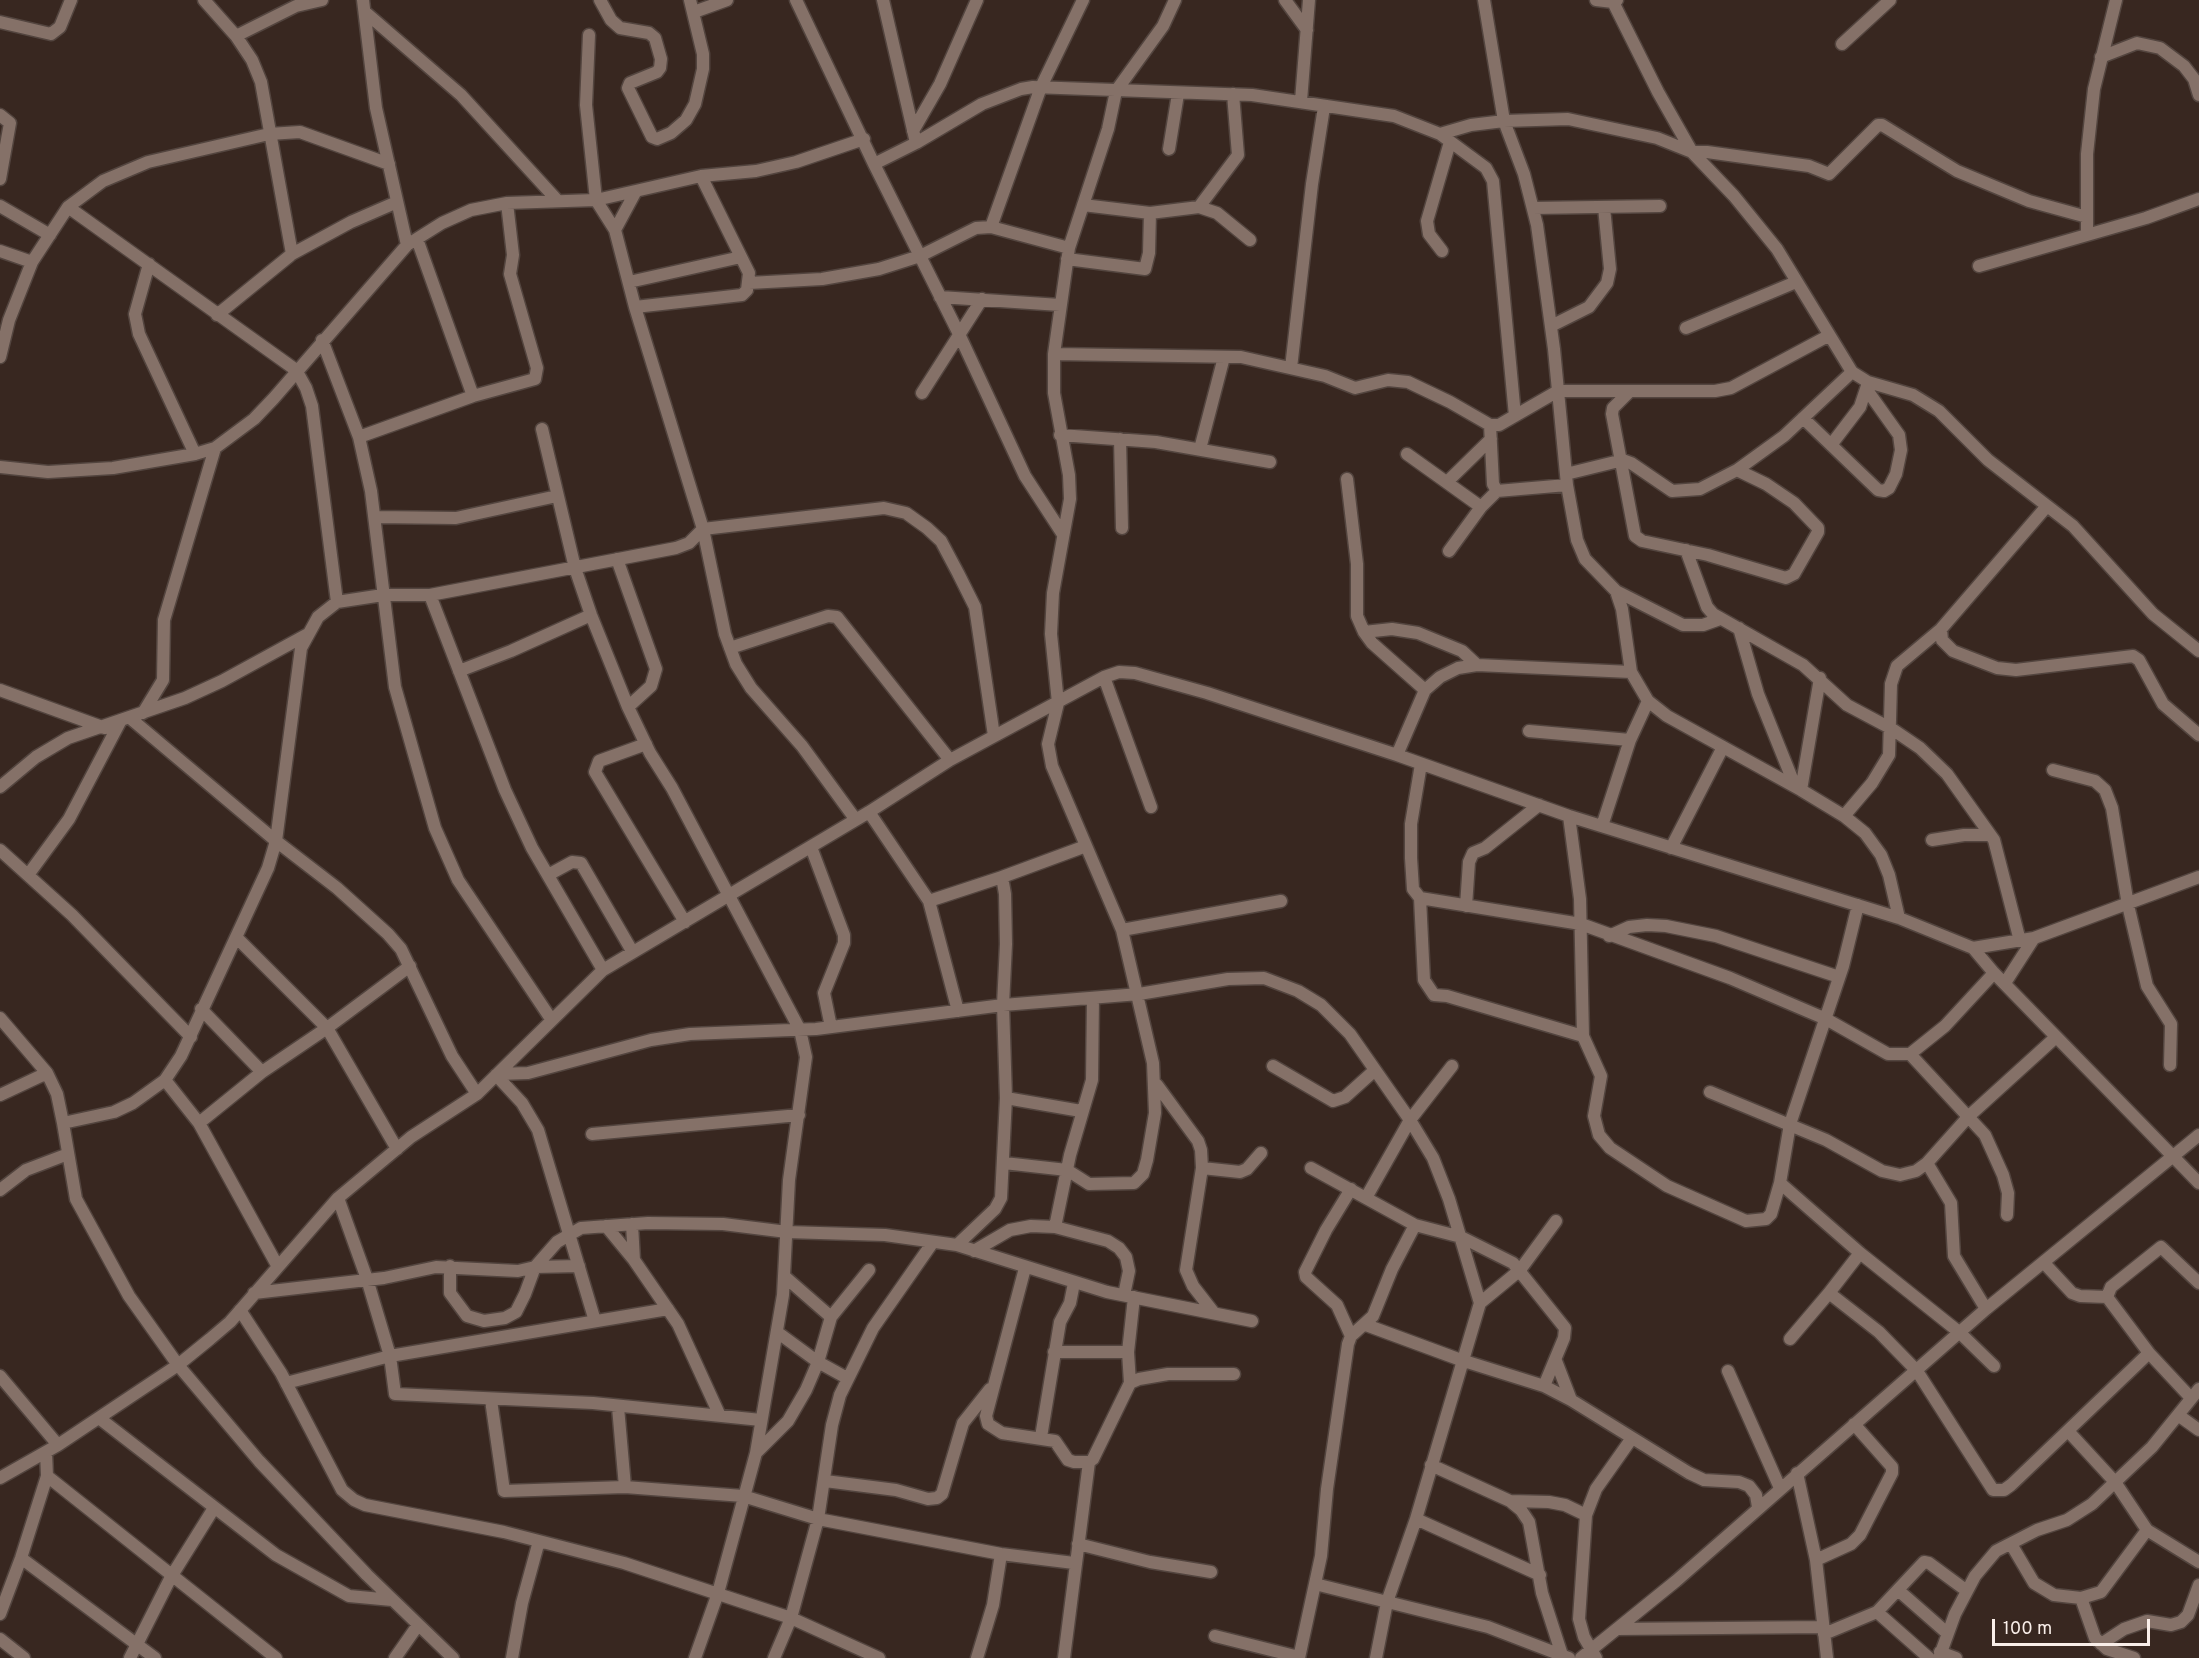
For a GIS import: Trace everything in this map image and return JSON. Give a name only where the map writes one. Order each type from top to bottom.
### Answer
[{"type":"street","points":[[0,22],[51,34],[60,27],[71,0]]},
{"type":"street","points":[[204,0],[237,36],[252,60],[261,82],[292,254]]},
{"type":"street","points":[[237,36],[293,3],[322,0]]},
{"type":"street","points":[[600,0],[611,20],[620,28],[649,33],[655,38],[661,59],[660,68],[657,72],[630,83],[628,88],[652,137],[657,139],[671,133],[686,120],[695,104],[703,69],[692,6],[727,0]]},
{"type":"street","points":[[796,0],[864,139],[873,164],[959,334],[1025,476],[1062,533]]},
{"type":"street","points":[[883,0],[915,137]]},
{"type":"street","points":[[915,137],[977,0]]},
{"type":"street","points":[[992,227],[1041,87],[1083,0]]},
{"type":"street","points":[[1004,1163],[1066,1170],[1089,1184],[1134,1183],[1139,1179],[1148,1160],[1155,1113],[1156,1084],[1139,993],[1122,930],[1052,766],[1048,744],[1058,703],[1052,634],[1053,593],[1062,533],[1070,500],[1069,475],[1054,393],[1054,354],[1068,253],[1108,129],[1116,91],[1163,26],[1174,0]]},
{"type":"street","points":[[1286,0],[1307,30]]},
{"type":"street","points":[[1301,101],[1309,0]]},
{"type":"street","points":[[1484,0],[1504,121],[1533,208],[1551,326],[1567,479],[1577,540],[1585,559],[1616,591],[1683,625],[1703,625],[1720,619]]},
{"type":"street","points":[[1596,0],[1614,1],[1692,152],[1734,196],[1778,249],[1828,336],[1852,372],[1868,386],[1899,435],[1901,450],[1896,474],[1889,488],[1884,492],[1878,490],[1803,418]]},
{"type":"street","points":[[1842,44],[1890,0]]},
{"type":"street","points":[[2087,233],[2088,154],[2094,89],[2116,0]]},
{"type":"street","points":[[364,6],[376,108],[397,202],[473,396]]},
{"type":"street","points":[[364,6],[461,95],[557,200]]},
{"type":"street","points":[[589,35],[586,105],[597,200],[615,230],[635,307],[704,529],[730,648],[736,664],[751,688],[802,746],[856,820]]},
{"type":"street","points":[[2101,57],[2137,43],[2160,48],[2184,66],[2194,79],[2199,95]]},
{"type":"street","points":[[873,164],[915,137],[997,97],[1021,89],[1041,87],[1178,94],[1233,94],[1301,101],[1324,107],[1394,116],[1445,138],[1486,168],[1492,181],[1515,416]]},
{"type":"street","points":[[1169,149],[1178,94]]},
{"type":"street","points":[[1198,207],[1238,154],[1233,94]]},
{"type":"street","points":[[1291,368],[1312,184],[1324,107]]},
{"type":"street","points":[[0,115],[10,123],[0,179]]},
{"type":"street","points":[[1445,138],[1471,125],[1504,121],[1568,119],[1657,138],[1692,152],[1809,166],[1829,174],[1878,125],[1882,125],[1957,171],[2029,201],[2087,217]]},
{"type":"street","points":[[0,357],[5,320],[32,262],[68,207],[103,181],[148,162],[269,134],[300,132],[389,164]]},
{"type":"street","points":[[1442,251],[1429,234],[1427,221],[1445,138]]},
{"type":"street","points":[[0,467],[48,472],[113,468],[195,454],[215,448],[254,419],[322,340],[412,242],[442,223],[471,210],[507,203],[597,200],[701,176],[766,169],[796,162],[864,139]]},
{"type":"street","points":[[635,307],[742,295],[749,283],[749,273],[701,176]]},
{"type":"street","points":[[615,230],[636,191]]},
{"type":"street","points":[[1979,266],[2087,233],[2156,216],[2199,199]]},
{"type":"street","points":[[217,315],[292,254],[351,222],[397,202]]},
{"type":"street","points":[[359,436],[473,396],[531,381],[537,375],[537,368],[510,274],[513,255],[507,203]]},
{"type":"street","points":[[1083,205],[1150,213],[1198,207],[1217,213],[1250,240]]},
{"type":"street","points":[[0,206],[50,235]]},
{"type":"street","points":[[68,207],[296,370],[306,388],[312,406],[337,602]]},
{"type":"street","points":[[1551,326],[1589,307],[1607,283],[1610,269],[1604,207]]},
{"type":"street","points":[[1533,208],[1660,207]]},
{"type":"street","points":[[749,283],[840,276],[879,269],[920,256],[976,228],[992,227],[1068,253],[1145,269],[1149,253],[1150,213]]},
{"type":"street","points":[[0,251],[32,262]]},
{"type":"street","points":[[629,282],[741,257]]},
{"type":"street","points":[[149,264],[137,300],[135,314],[139,334],[195,454]]},
{"type":"street","points":[[1686,328],[1796,282]]},
{"type":"street","points":[[940,297],[1060,305]]},
{"type":"street","points":[[922,393],[982,299]]},
{"type":"street","points":[[1054,354],[1111,357],[1248,358],[1325,376],[1355,388],[1388,380],[1408,382],[1490,425],[1499,425],[1558,390],[1630,391],[1731,388],[1828,336]]},
{"type":"street","points":[[322,340],[359,436],[375,518],[394,687],[435,828],[458,880],[551,1019]]},
{"type":"street","points":[[1200,449],[1224,357]]},
{"type":"street","points":[[1449,550],[1481,507],[1497,491],[1567,479],[1623,460],[1631,463],[1671,491],[1700,489],[1737,470],[1784,436],[1852,372]]},
{"type":"street","points":[[1832,445],[1847,428],[1868,386]]},
{"type":"street","points":[[1868,386],[1913,395],[1929,404],[1988,460],[2085,538],[2152,614],[2198,648]]},
{"type":"street","points":[[1630,391],[1613,408],[1612,414],[1623,460],[1635,536],[1642,541],[1686,550],[1786,578],[1799,569],[1818,532],[1815,524],[1794,502],[1766,484],[1737,470]]},
{"type":"street","points":[[1490,425],[1493,484],[1497,491]]},
{"type":"street","points":[[542,429],[575,568],[628,707],[800,1030],[806,1057],[789,1180],[784,1276],[777,1332],[756,1453],[718,1593],[695,1658]]},
{"type":"street","points":[[1060,435],[1120,439],[1200,449],[1270,462]]},
{"type":"street","points":[[1120,439],[1122,528]]},
{"type":"street","points":[[1448,481],[1491,440]]},
{"type":"street","points":[[143,713],[163,680],[164,620],[215,448]]},
{"type":"street","points":[[1407,454],[1448,481],[1481,507]]},
{"type":"street","points":[[1347,479],[1357,564],[1357,616],[1364,632],[1385,656],[1425,690]]},
{"type":"street","points":[[375,518],[456,518],[557,496]]},
{"type":"street","points":[[1844,816],[1872,783],[1889,755],[1892,729],[1892,675],[1905,658],[1941,629],[2047,506]]},
{"type":"street","points":[[63,1123],[114,1112],[133,1103],[165,1080],[191,1036],[201,1009],[237,938],[268,868],[276,841],[301,648],[318,617],[337,602],[383,595],[430,595],[575,568],[689,543],[704,529],[884,508],[906,513],[941,541],[975,607],[994,735]]},
{"type":"street","points":[[1686,550],[1707,608],[1720,619],[1803,665],[1820,678],[1847,705],[1892,729],[1920,748],[1947,774],[1990,835],[2020,941]]},
{"type":"street","points":[[617,559],[656,669],[651,687],[628,707]]},
{"type":"street","points":[[1616,591],[1622,609],[1631,672],[1648,701],[1667,716],[1798,788],[1844,816],[1865,833],[1881,855],[1889,875],[1899,918]]},
{"type":"street","points":[[430,595],[505,790],[548,874],[603,970]]},
{"type":"street","points":[[459,671],[511,651],[591,615]]},
{"type":"street","points":[[730,648],[828,616],[837,617],[950,760]]},
{"type":"street","points":[[1739,628],[1758,694],[1798,788]]},
{"type":"street","points":[[1364,632],[1392,629],[1418,633],[1462,651],[1477,665]]},
{"type":"street","points":[[1941,629],[1942,640],[1953,651],[1997,668],[2016,670],[2133,656],[2139,660],[2163,704],[2199,735]]},
{"type":"street","points":[[0,787],[36,757],[68,738],[105,728],[222,681],[308,634]]},
{"type":"street","points":[[1397,755],[1425,690],[1440,677],[1458,668],[1477,665],[1631,672]]},
{"type":"street","points":[[0,1478],[58,1445],[178,1365],[230,1322],[277,1265],[338,1198],[411,1137],[477,1094],[603,970],[856,820],[950,760],[1104,677],[1119,672],[1135,673],[1397,755],[1569,816],[1899,918],[1973,948],[1994,973],[2199,1183]]},
{"type":"street","points":[[1104,677],[1152,807]]},
{"type":"street","points":[[1798,788],[1820,678]]},
{"type":"street","points":[[0,690],[105,728]]},
{"type":"street","points":[[1602,826],[1630,740],[1648,701]]},
{"type":"street","points":[[125,720],[337,888],[388,934],[401,949],[452,1056],[477,1094]]},
{"type":"street","points":[[28,875],[69,819],[125,720]]},
{"type":"street","points":[[1529,731],[1630,740]]},
{"type":"street","points":[[646,744],[599,761],[595,772],[685,922]]},
{"type":"street","points":[[1671,848],[1723,747]]},
{"type":"street","points":[[1421,764],[1411,824],[1411,858],[1413,889],[1420,898],[1420,942],[1424,980],[1428,991],[1434,995],[1447,996],[1583,1036]]},
{"type":"street","points":[[2053,770],[2095,781],[2105,790],[2112,808],[2128,905],[2146,986],[2171,1024],[2170,1065]]},
{"type":"street","points":[[1466,906],[1469,862],[1473,853],[1485,848],[1539,805]]},
{"type":"street","points":[[869,812],[929,901],[958,1011]]},
{"type":"street","points":[[1569,816],[1581,924],[1583,1036],[1601,1076],[1594,1116],[1599,1135],[1610,1148],[1682,1195],[1746,1221],[1766,1219],[1771,1214],[1780,1183],[1790,1124],[1826,1020],[1858,906]]},
{"type":"street","points":[[1932,840],[1964,835],[1990,835]]},
{"type":"street","points":[[929,901],[1086,846]]},
{"type":"street","points":[[811,847],[844,934],[844,943],[824,993],[831,1027]]},
{"type":"street","points":[[0,850],[146,988],[191,1036]]},
{"type":"street","points":[[548,874],[572,862],[581,863],[632,951]]},
{"type":"street","points":[[957,1245],[995,1209],[1001,1198],[1006,1098],[1004,1005],[1006,904],[1002,877]]},
{"type":"street","points":[[1973,948],[2034,938],[2199,877]]},
{"type":"street","points":[[1420,898],[1581,924],[1730,978],[1826,1020],[1888,1054],[1910,1054],[1945,1026],[1994,973]]},
{"type":"street","points":[[1122,930],[1281,901]]},
{"type":"street","points":[[1609,936],[1638,926],[1666,926],[1716,936],[1839,977]]},
{"type":"street","points":[[237,938],[327,1029],[397,1149]]},
{"type":"street","points":[[2005,983],[2034,938]]},
{"type":"street","points":[[199,1123],[262,1072],[327,1029],[410,966]]},
{"type":"street","points":[[497,1074],[528,1073],[651,1040],[690,1034],[831,1027],[1004,1005],[1139,993],[1228,979],[1264,978],[1298,991],[1321,1005],[1350,1034],[1410,1120],[1433,1158],[1461,1237],[1480,1303]]},
{"type":"street","points":[[1055,1227],[1066,1170],[1081,1111],[1092,1080],[1093,998]]},
{"type":"street","points":[[201,1009],[262,1072]]},
{"type":"street","points":[[0,1018],[47,1073],[57,1094],[76,1198],[102,1250],[129,1296],[178,1365],[259,1461],[392,1600],[453,1658]]},
{"type":"street","points":[[1710,1092],[1826,1140],[1882,1171],[1899,1175],[1916,1171],[1927,1164],[1969,1116],[2056,1037]]},
{"type":"street","points":[[1910,1054],[1985,1135],[2003,1175],[2007,1192],[2007,1215]]},
{"type":"street","points":[[1273,1066],[1333,1101],[1345,1097],[1375,1070]]},
{"type":"street","points":[[1367,1196],[1410,1120],[1452,1066]]},
{"type":"street","points":[[0,1095],[47,1073]]},
{"type":"street","points":[[517,1097],[528,1073]]},
{"type":"street","points":[[497,1074],[517,1097],[538,1130],[548,1159],[567,1235],[579,1266],[595,1321]]},
{"type":"street","points":[[165,1080],[199,1123],[277,1265]]},
{"type":"street","points":[[1156,1084],[1197,1141],[1202,1168],[1185,1270],[1193,1286],[1214,1313]]},
{"type":"street","points":[[1006,1098],[1081,1111]]},
{"type":"street","points":[[592,1134],[799,1115]]},
{"type":"street","points":[[1632,1438],[1596,1489],[1586,1515],[1579,1619],[1589,1655],[1959,1332],[2199,1135]]},
{"type":"street","points":[[1202,1168],[1240,1172],[1247,1169],[1261,1153]]},
{"type":"street","points":[[0,1190],[26,1170],[68,1154]]},
{"type":"street","points":[[1927,1164],[1951,1203],[1954,1256],[1986,1309]]},
{"type":"street","points":[[1311,1168],[1367,1196],[1415,1224],[1461,1237],[1502,1255],[1520,1270],[1565,1328],[1556,1360],[1544,1386]]},
{"type":"street","points":[[1780,1183],[1860,1253],[1959,1332],[1994,1366]]},
{"type":"street","points":[[1215,1636],[1299,1658],[1321,1556],[1333,1439],[1351,1336],[1337,1305],[1306,1277],[1305,1272],[1326,1230],[1352,1189]]},
{"type":"street","points":[[338,1198],[367,1279],[390,1356],[393,1391],[398,1396],[593,1403],[761,1419]]},
{"type":"street","points":[[1376,1658],[1387,1602],[1416,1519],[1461,1360],[1480,1303],[1520,1270],[1556,1221]]},
{"type":"street","points":[[632,1224],[634,1260]]},
{"type":"street","points":[[450,1266],[450,1293],[467,1316],[484,1321],[504,1318],[516,1312],[535,1267],[567,1235],[581,1228],[632,1224],[723,1224],[787,1232],[885,1235],[957,1245],[1074,1283],[1252,1321]]},
{"type":"street","points":[[1351,1336],[1366,1325],[1373,1316],[1392,1269],[1415,1224]]},
{"type":"street","points":[[606,1226],[634,1260],[668,1309],[701,1372],[720,1416]]},
{"type":"street","points":[[974,1251],[1020,1227],[1055,1227],[1108,1241],[1119,1248],[1126,1257],[1129,1271],[1130,1383],[1089,1462],[1074,1563],[1064,1658]]},
{"type":"street","points":[[774,1658],[791,1618],[818,1519],[831,1425],[847,1378],[873,1328],[933,1242]]},
{"type":"street","points":[[2107,1297],[2111,1287],[2161,1247],[2199,1283]]},
{"type":"street","points":[[1790,1339],[1860,1253]]},
{"type":"street","points":[[2044,1264],[2072,1293],[2080,1296],[2107,1297]]},
{"type":"street","points":[[254,1293],[450,1266],[497,1272],[535,1267],[579,1266]]},
{"type":"street","points":[[1024,1268],[986,1416],[988,1424],[1002,1433],[1041,1437],[1055,1441],[1068,1460],[1089,1462]]},
{"type":"street","points":[[756,1453],[788,1421],[806,1390],[818,1362],[831,1317],[869,1270]]},
{"type":"street","points":[[784,1276],[831,1317]]},
{"type":"street","points":[[1041,1437],[1060,1322],[1070,1303],[1074,1283]]},
{"type":"street","points":[[1829,1293],[1879,1332],[1917,1371],[1993,1490],[2004,1490],[2011,1485],[2149,1353]]},
{"type":"street","points":[[1936,1656],[1975,1576],[1996,1551],[2037,1530],[2067,1520],[2091,1504],[2152,1448],[2195,1393],[2149,1353],[2107,1297]]},
{"type":"street","points":[[286,1383],[390,1356],[668,1309]]},
{"type":"street","points":[[240,1310],[286,1383],[342,1490],[354,1500],[365,1505],[539,1541],[624,1563],[791,1618],[860,1654],[879,1658]]},
{"type":"street","points":[[1366,1325],[1461,1360],[1544,1386],[1704,1480],[1739,1482],[1749,1486],[1756,1495],[1758,1507]]},
{"type":"street","points":[[777,1332],[818,1362],[847,1378]]},
{"type":"street","points":[[1054,1352],[1128,1352]]},
{"type":"street","points":[[1556,1360],[1571,1400]]},
{"type":"street","points":[[1728,1371],[1780,1488]]},
{"type":"street","points":[[1130,1383],[1139,1379],[1168,1374],[1234,1374]]},
{"type":"street","points":[[0,1376],[58,1445]]},
{"type":"street","points":[[825,1480],[896,1490],[928,1499],[936,1498],[942,1494],[963,1423],[993,1386]]},
{"type":"street","points":[[491,1400],[504,1491],[625,1487],[743,1496],[818,1519],[1001,1554],[1074,1563]]},
{"type":"street","points":[[618,1407],[625,1487]]},
{"type":"street","points":[[2178,1414],[2199,1430]]},
{"type":"street","points":[[99,1418],[276,1555],[349,1596],[392,1600]]},
{"type":"street","points":[[1816,1560],[1851,1544],[1860,1535],[1892,1473],[1892,1467],[1854,1424]]},
{"type":"street","points":[[2068,1431],[2115,1482],[2147,1530],[2199,1562]]},
{"type":"street","points":[[0,1614],[21,1558],[47,1476],[46,1452]]},
{"type":"street","points":[[1431,1466],[1510,1501],[1549,1502],[1565,1505],[1586,1515]]},
{"type":"street","points":[[1797,1473],[1816,1560],[1827,1658]]},
{"type":"street","points":[[47,1476],[171,1577],[276,1658]]},
{"type":"street","points":[[1510,1501],[1529,1522],[1546,1604],[1566,1657]]},
{"type":"street","points":[[130,1658],[171,1577],[214,1508]]},
{"type":"street","points":[[1416,1519],[1540,1575]]},
{"type":"street","points":[[2011,1544],[2034,1583],[2054,1595],[2081,1598],[2102,1592],[2147,1530]]},
{"type":"street","points":[[512,1658],[522,1603],[539,1541]]},
{"type":"street","points":[[1078,1544],[1150,1562],[1211,1572]]},
{"type":"street","points":[[977,1658],[993,1605],[1001,1554]]},
{"type":"street","points":[[21,1558],[155,1658]]},
{"type":"street","points":[[1617,1629],[1824,1631],[1876,1612],[1927,1562],[1967,1591]]},
{"type":"street","points":[[1315,1584],[1488,1627],[1566,1657]]},
{"type":"street","points":[[2101,1644],[2124,1629],[2147,1621],[2171,1624],[2181,1622],[2188,1615],[2199,1585]]},
{"type":"street","points":[[1898,1590],[1947,1633]]},
{"type":"street","points":[[2081,1598],[2096,1638],[2101,1644],[2134,1658]]},
{"type":"street","points":[[1876,1612],[1936,1656],[1956,1658]]},
{"type":"street","points":[[395,1658],[418,1625]]},
{"type":"street","points":[[0,1639],[24,1658]]}]
